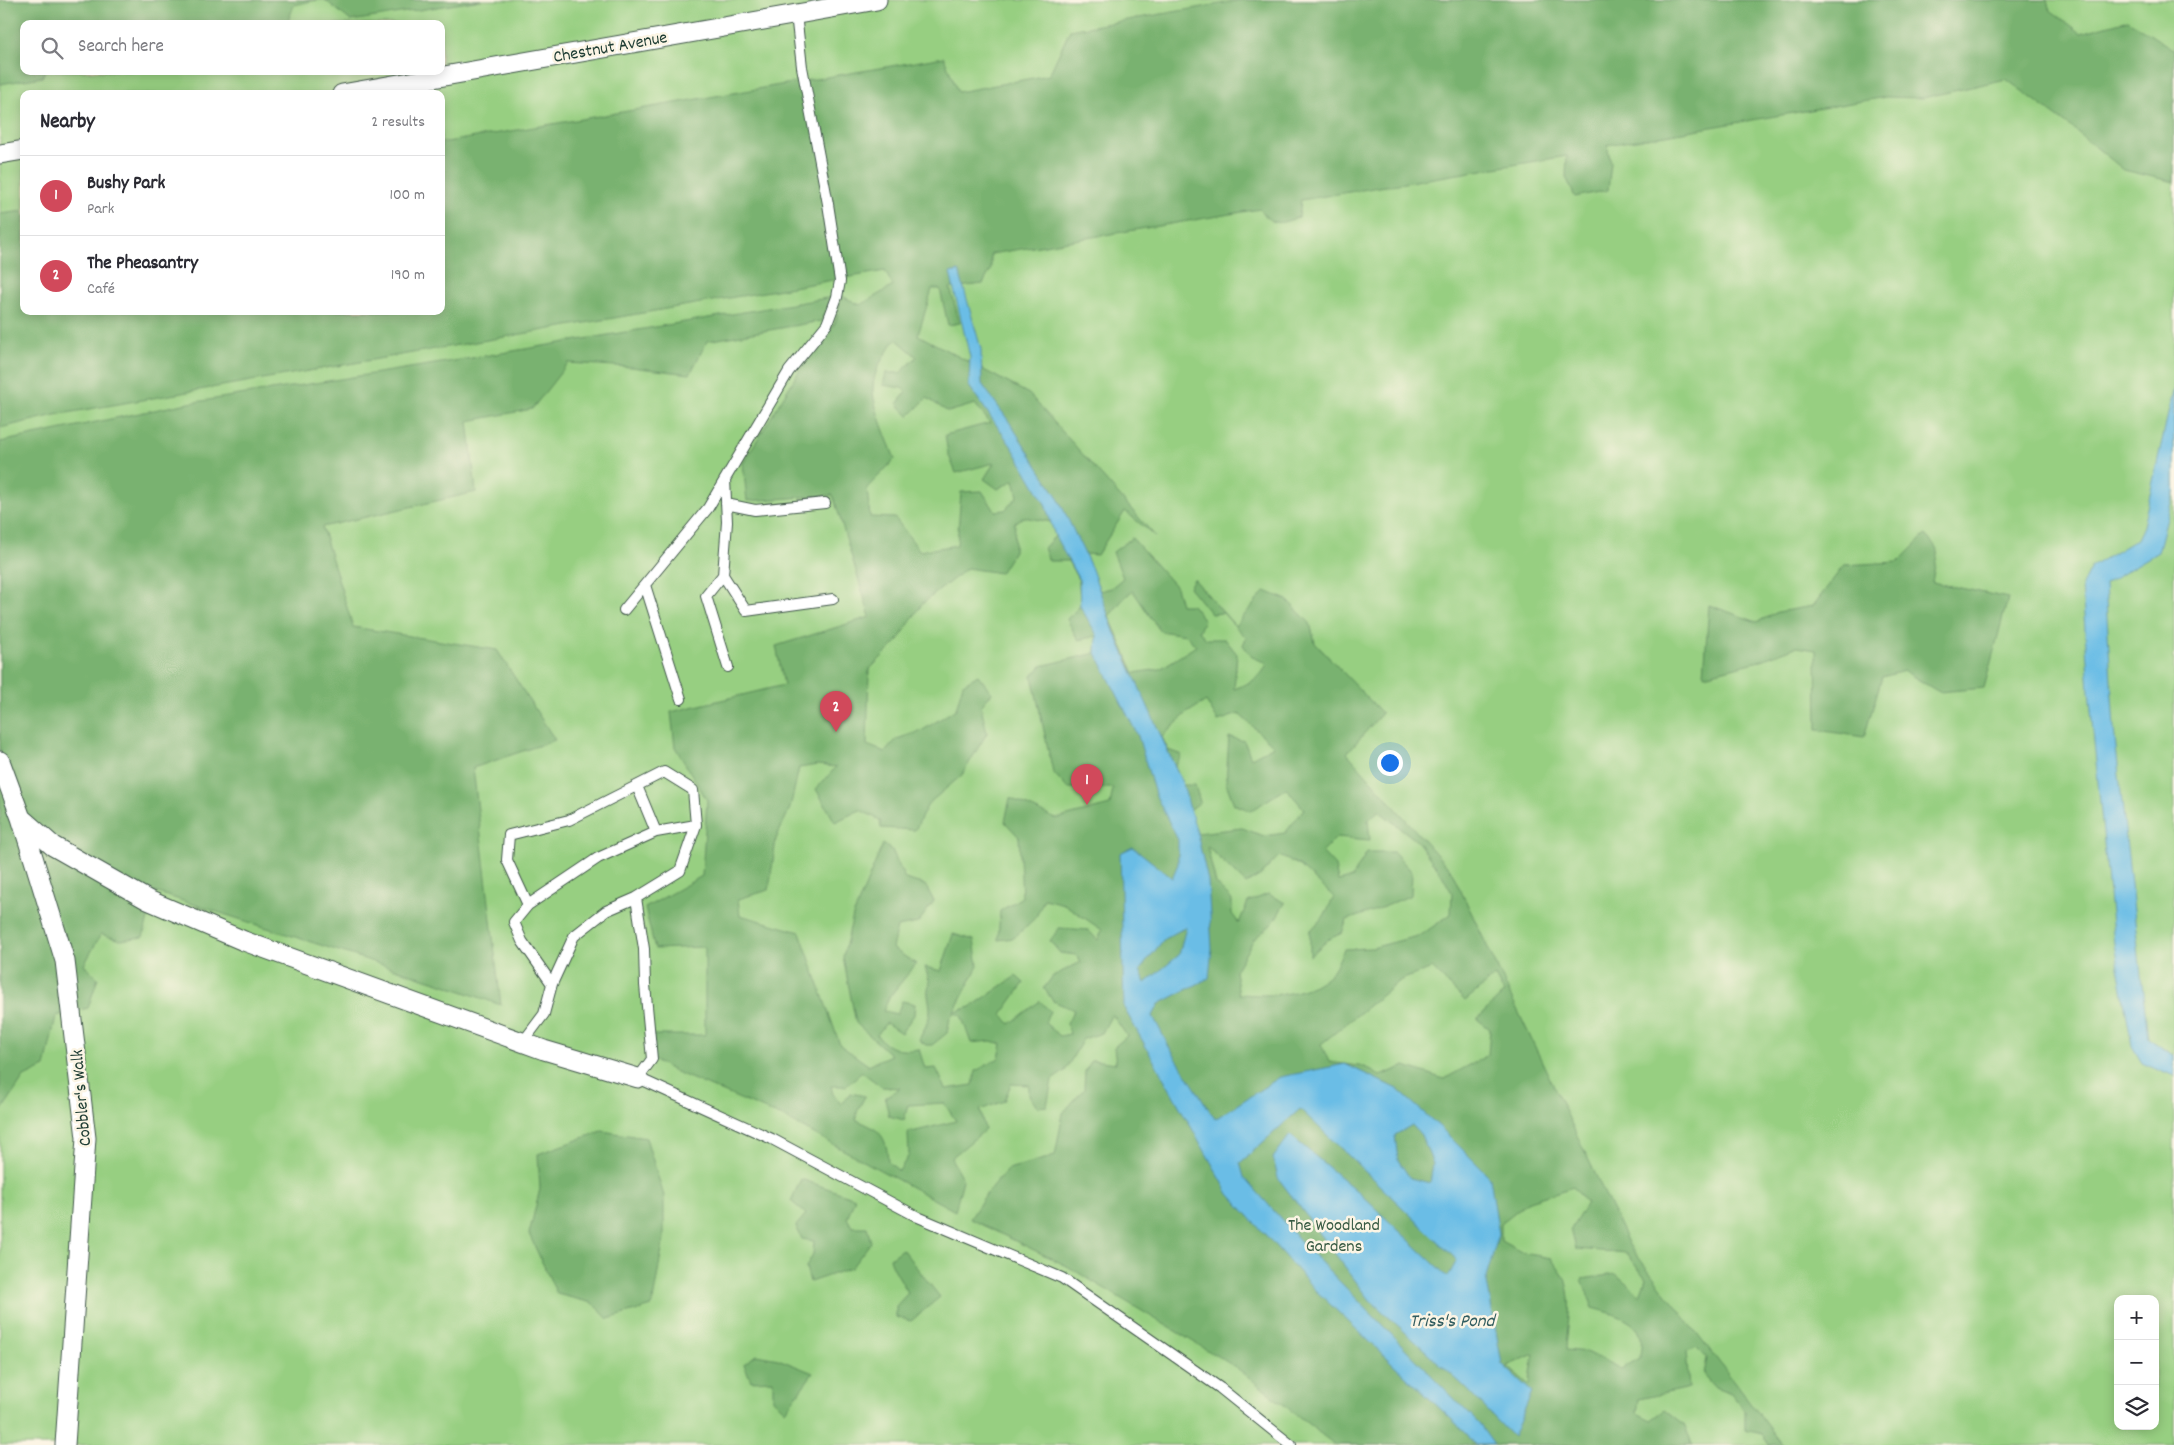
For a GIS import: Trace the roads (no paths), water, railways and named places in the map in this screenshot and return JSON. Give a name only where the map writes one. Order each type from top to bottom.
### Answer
[{"type":"street","name":"Chestnut Avenue","points":[[365,90],[877,0]]},
{"type":"street","points":[[0,154],[20,151]]},
{"type":"street","name":"Cobbler's Walk","points":[[0,761],[21,818],[65,960],[86,1138],[65,1445]]},
{"type":"street","points":[[21,818],[53,846],[148,900],[244,941],[544,1050],[638,1078]]},
{"type":"lane","points":[[624,610],[708,508],[789,371],[827,324],[837,296],[840,281],[828,204],[802,67],[796,14]]},
{"type":"lane","points":[[725,478],[726,504],[723,575],[746,611],[834,599]]},
{"type":"lane","points":[[726,504],[755,510],[825,503]]},
{"type":"lane","points":[[723,575],[706,596],[728,666]]},
{"type":"lane","points":[[645,585],[681,699]]},
{"type":"lane","points":[[523,1042],[544,1014],[552,984],[574,936],[606,910],[636,898],[680,871],[696,825],[693,790],[664,772],[570,820],[509,835],[506,860],[528,905]]},
{"type":"lane","points":[[637,786],[656,832]]},
{"type":"lane","points":[[552,984],[522,940],[514,922],[528,905],[598,858],[656,832],[696,825]]},
{"type":"lane","points":[[636,898],[644,949],[644,984],[652,1059],[638,1078],[772,1139],[918,1217],[1062,1278],[1220,1388],[1290,1445]]},
{"type":"water","name":"Triss's Pond","points":[[959,271],[981,349],[982,384],[1008,420],[1057,496],[1092,569],[1114,631],[1183,785],[1197,833],[1208,881],[1212,948],[1209,978],[1159,1004],[1153,1016],[1169,1047],[1215,1119],[1280,1077],[1345,1064],[1397,1089],[1440,1127],[1490,1177],[1499,1234],[1486,1277],[1502,1364],[1532,1392],[1513,1437],[1465,1387],[1370,1300],[1278,1178],[1273,1158],[1290,1135],[1358,1192],[1448,1277],[1457,1260],[1300,1109],[1240,1163],[1244,1177],[1304,1245],[1479,1424],[1494,1445],[1475,1445],[1467,1434],[1314,1289],[1229,1194],[1124,1008],[1120,853],[1133,847],[1172,878],[1178,864],[1178,840],[1155,794],[1138,736],[1096,653],[1097,635],[1080,606],[1079,580],[1055,536],[1045,504],[1014,450],[969,386],[970,357],[950,273]],"holes":[[[1186,927],[1179,955],[1145,983],[1140,970],[1164,939]],[[1412,1125],[1421,1135],[1433,1164],[1430,1183],[1410,1178],[1398,1160],[1395,1135]]]},
{"type":"water","points":[[2174,387],[2174,492],[2158,552],[2105,584],[2114,729],[2148,1038],[2174,1056],[2174,1077],[2142,1063],[2132,1046],[2114,944],[2089,691],[2082,585],[2091,567],[2137,539],[2143,526]]},
{"type":"place","name":"The Pheasantry","points":[[836,732]]},
{"type":"place","name":"Bushy Park","points":[[1087,805]]},
{"type":"park label","name":"The Woodland Gardens","points":[[1334,1234]]}]
